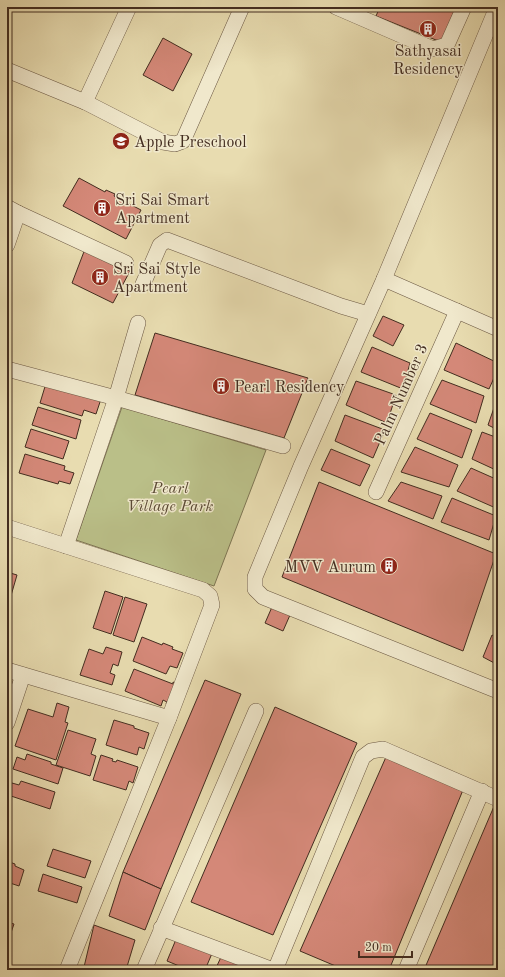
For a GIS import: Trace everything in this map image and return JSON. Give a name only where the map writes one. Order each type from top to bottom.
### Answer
[{"type":"street","points":[[85,102],[128,7]]},
{"type":"street","points":[[7,70],[85,102],[163,142],[174,144],[183,142],[242,7]]},
{"type":"street","points":[[336,7],[433,49],[447,45],[464,7]]},
{"type":"street","points":[[497,7],[384,279],[286,501],[255,577],[255,589],[263,597],[498,691]]},
{"type":"street","points":[[7,245],[13,210],[126,263]]},
{"type":"street","points":[[143,284],[160,245],[167,240],[341,306],[368,314]]},
{"type":"street","points":[[384,279],[498,328]]},
{"type":"street","name":"Palm Number 3","points":[[376,492],[457,311]]},
{"type":"street","points":[[66,546],[116,398],[138,323]]},
{"type":"street","points":[[7,369],[116,398],[283,446]]},
{"type":"street","points":[[7,527],[203,590],[210,596],[212,605],[169,718],[66,970]]},
{"type":"street","points":[[7,670],[169,718]]},
{"type":"street","points":[[7,723],[23,675]]},
{"type":"street","points":[[144,970],[256,711]]},
{"type":"street","points":[[161,928],[274,970],[363,757],[371,751],[383,749],[498,799]]},
{"type":"street","points":[[406,970],[482,792]]},
{"type":"green space","name":"Pearl Village Park","points":[[122,407],[266,450],[214,586],[76,540]]},
{"type":"building","name":"Sathyasai Residency","points":[[380,7],[456,7],[441,42],[376,16]]},
{"type":"building","points":[[163,38],[192,54],[173,91],[143,75]]},
{"type":"building","name":"Sri Sai Smart Apartment","points":[[79,178],[105,192],[106,190],[115,194],[114,196],[141,210],[126,239],[63,206]]},
{"type":"building","name":"Sri Sai Style Apartment","points":[[85,249],[130,271],[113,303],[72,283]]},
{"type":"building","points":[[383,316],[404,325],[393,346],[373,336]]},
{"type":"building","name":"Pearl Residency","points":[[155,333],[308,378],[284,438],[135,395]]},
{"type":"building","points":[[456,343],[498,363],[498,369],[489,389],[444,370]]},
{"type":"building","points":[[372,347],[410,363],[403,389],[361,372]]},
{"type":"building","points":[[47,380],[102,396],[96,414],[84,410],[82,416],[40,403]]},
{"type":"building","points":[[442,380],[484,396],[476,423],[430,404]]},
{"type":"building","points":[[356,381],[396,395],[387,423],[346,405]]},
{"type":"building","points":[[496,402],[498,403],[498,430],[488,425]]},
{"type":"building","points":[[38,407],[81,420],[76,439],[32,425]]},
{"type":"building","points":[[430,413],[472,430],[462,458],[417,439]]},
{"type":"building","points":[[345,415],[385,430],[373,458],[335,441]]},
{"type":"building","points":[[31,429],[69,441],[63,459],[25,447]]},
{"type":"building","points":[[482,432],[498,438],[498,471],[472,459]]},
{"type":"building","points":[[415,447],[458,465],[449,487],[401,472]]},
{"type":"building","points":[[331,449],[370,465],[360,486],[321,470]]},
{"type":"building","points":[[25,454],[65,466],[64,470],[74,473],[70,484],[59,481],[58,484],[19,473]]},
{"type":"building","points":[[471,468],[498,480],[498,509],[457,491]]},
{"type":"building","name":"MVV Aurum","points":[[319,482],[496,554],[463,651],[282,577]]},
{"type":"building","points":[[401,482],[442,496],[433,519],[388,501]]},
{"type":"building","points":[[452,498],[496,516],[489,540],[441,522]]},
{"type":"building","points":[[7,572],[17,575],[10,599],[7,598]]},
{"type":"building","points":[[105,591],[123,597],[111,634],[93,628]]},
{"type":"building","points":[[125,597],[147,604],[134,642],[113,635]]},
{"type":"building","points":[[272,607],[290,615],[283,631],[265,623]]},
{"type":"building","points":[[492,635],[498,638],[498,665],[483,657]]},
{"type":"building","points":[[142,637],[162,645],[163,643],[173,647],[172,649],[183,653],[177,668],[170,666],[166,674],[133,661]]},
{"type":"building","points":[[106,647],[122,652],[118,666],[113,664],[110,673],[115,675],[112,685],[80,675],[89,649],[103,654]]},
{"type":"building","points":[[134,669],[179,685],[171,706],[166,704],[167,702],[163,700],[161,706],[125,691]]},
{"type":"building","points":[[205,680],[241,694],[161,889],[123,872]]},
{"type":"building","points":[[57,703],[69,707],[65,722],[68,723],[56,760],[15,746],[28,709],[53,717]]},
{"type":"building","points":[[275,707],[357,743],[273,935],[191,902]]},
{"type":"building","points":[[114,720],[134,726],[134,728],[149,733],[144,749],[139,747],[137,755],[106,745]]},
{"type":"building","points":[[68,730],[96,739],[91,754],[96,756],[90,776],[56,765]]},
{"type":"building","points":[[27,754],[51,762],[51,764],[63,768],[58,784],[13,769],[17,757],[25,760]]},
{"type":"building","points":[[101,755],[113,759],[112,761],[116,762],[117,760],[138,767],[133,783],[129,781],[126,790],[93,780]]},
{"type":"building","points":[[386,757],[463,790],[389,970],[345,970],[300,951]]},
{"type":"building","points":[[21,781],[55,792],[50,809],[8,795],[12,783],[19,785]]},
{"type":"building","points":[[495,804],[498,806],[498,970],[424,970]]},
{"type":"building","points":[[53,849],[91,861],[85,878],[47,866]]},
{"type":"building","points":[[7,861],[24,870],[19,886],[7,882]]},
{"type":"building","points":[[123,872],[161,889],[145,930],[109,916]]},
{"type":"building","points":[[43,874],[82,887],[77,903],[38,891]]},
{"type":"building","points":[[7,922],[14,924],[7,944]]},
{"type":"building","points":[[94,925],[135,940],[126,970],[93,970],[84,967]]},
{"type":"building","points":[[177,937],[213,951],[205,970],[189,970],[167,961]]},
{"type":"building","points":[[222,955],[253,970],[215,970]]},
{"type":"place","name":"Sathyasai Residency","points":[[428,29]]},
{"type":"place","name":"Apple Preschool","points":[[121,141]]},
{"type":"place","name":"Sri Sai Smart Apartment","points":[[102,208]]},
{"type":"place","name":"Sri Sai Style Apartment","points":[[100,277]]},
{"type":"place","name":"Pearl Residency","points":[[221,386]]},
{"type":"place","name":"MVV Aurum","points":[[389,566]]}]
